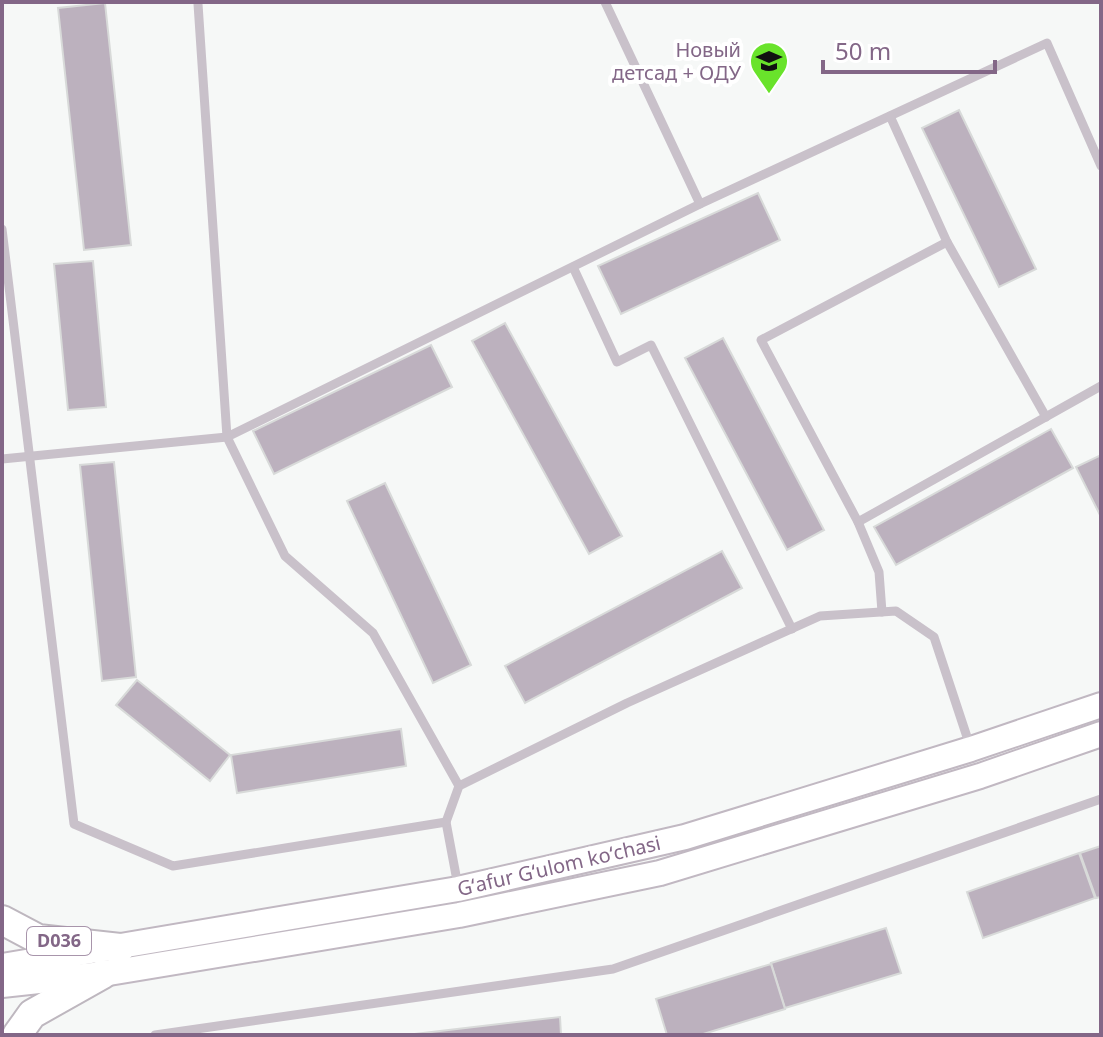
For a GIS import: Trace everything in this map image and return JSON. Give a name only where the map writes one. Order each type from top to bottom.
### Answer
[{"type":"main road","name":"Gʻafur Gʻulom koʻchasi","points":[[2,966],[458,889],[685,837],[971,749],[1101,705]]},
{"type":"main road","name":"Gʻafur Gʻulom koʻchasi","points":[[2,985],[103,974],[459,915],[660,873],[980,776],[1101,734]]},
{"type":"main road","points":[[971,749],[980,776]]},
{"type":"main road","name":"D036","points":[[2,920],[38,939],[120,948]]},
{"type":"main road","name":"D036","points":[[17,1035],[32,1014],[103,974]]},
{"type":"lane","points":[[605,2],[700,204]]},
{"type":"lane","points":[[198,4],[227,437],[285,556],[373,633],[459,786]]},
{"type":"lane","points":[[2,459],[227,437],[700,204],[1047,43],[1101,166]]},
{"type":"lane","points":[[890,116],[947,242],[1046,417]]},
{"type":"lane","points":[[2,229],[74,824],[173,866],[446,822]]},
{"type":"lane","points":[[882,612],[879,572],[858,522],[761,340],[947,242]]},
{"type":"lane","points":[[573,267],[617,362],[651,345],[792,629]]},
{"type":"lane","points":[[858,522],[1101,386]]},
{"type":"lane","points":[[458,889],[446,822],[459,786],[627,703],[820,616],[896,611],[934,637],[971,749]]},
{"type":"lane","points":[[155,1035],[613,969],[1101,799]]},
{"type":"building","points":[[105,3],[131,245],[84,250],[58,8]]},
{"type":"building","points":[[959,110],[1036,269],[999,287],[922,128]]},
{"type":"building","points":[[758,193],[780,240],[621,314],[598,266]]},
{"type":"building","points":[[93,261],[106,407],[68,410],[54,264]]},
{"type":"building","points":[[505,323],[622,536],[589,554],[472,341]]},
{"type":"building","points":[[723,338],[824,530],[787,550],[685,358]]},
{"type":"building","points":[[431,345],[452,387],[274,474],[253,431]]},
{"type":"building","points":[[1051,429],[1073,468],[896,565],[874,527]]},
{"type":"building","points":[[1101,455],[1101,517],[1076,467]]},
{"type":"building","points":[[114,462],[136,677],[102,681],[80,465]]},
{"type":"building","points":[[385,483],[471,665],[433,683],[347,501]]},
{"type":"building","points":[[722,551],[742,588],[525,703],[505,666]]},
{"type":"building","points":[[137,680],[230,755],[210,781],[116,705]]},
{"type":"building","points":[[401,729],[406,766],[237,793],[231,755]]},
{"type":"building","points":[[1101,846],[1101,897],[1096,898],[1080,853]]},
{"type":"building","points":[[1079,853],[1095,898],[983,938],[967,892]]},
{"type":"building","points":[[886,928],[901,973],[785,1008],[771,963]]},
{"type":"building","points":[[771,964],[785,1009],[700,1035],[667,1035],[656,999]]},
{"type":"building","points":[[560,1017],[561,1035],[406,1035]]},
{"type":"place","name":"Новый детсад + ОДУ","points":[[769,95]]}]
